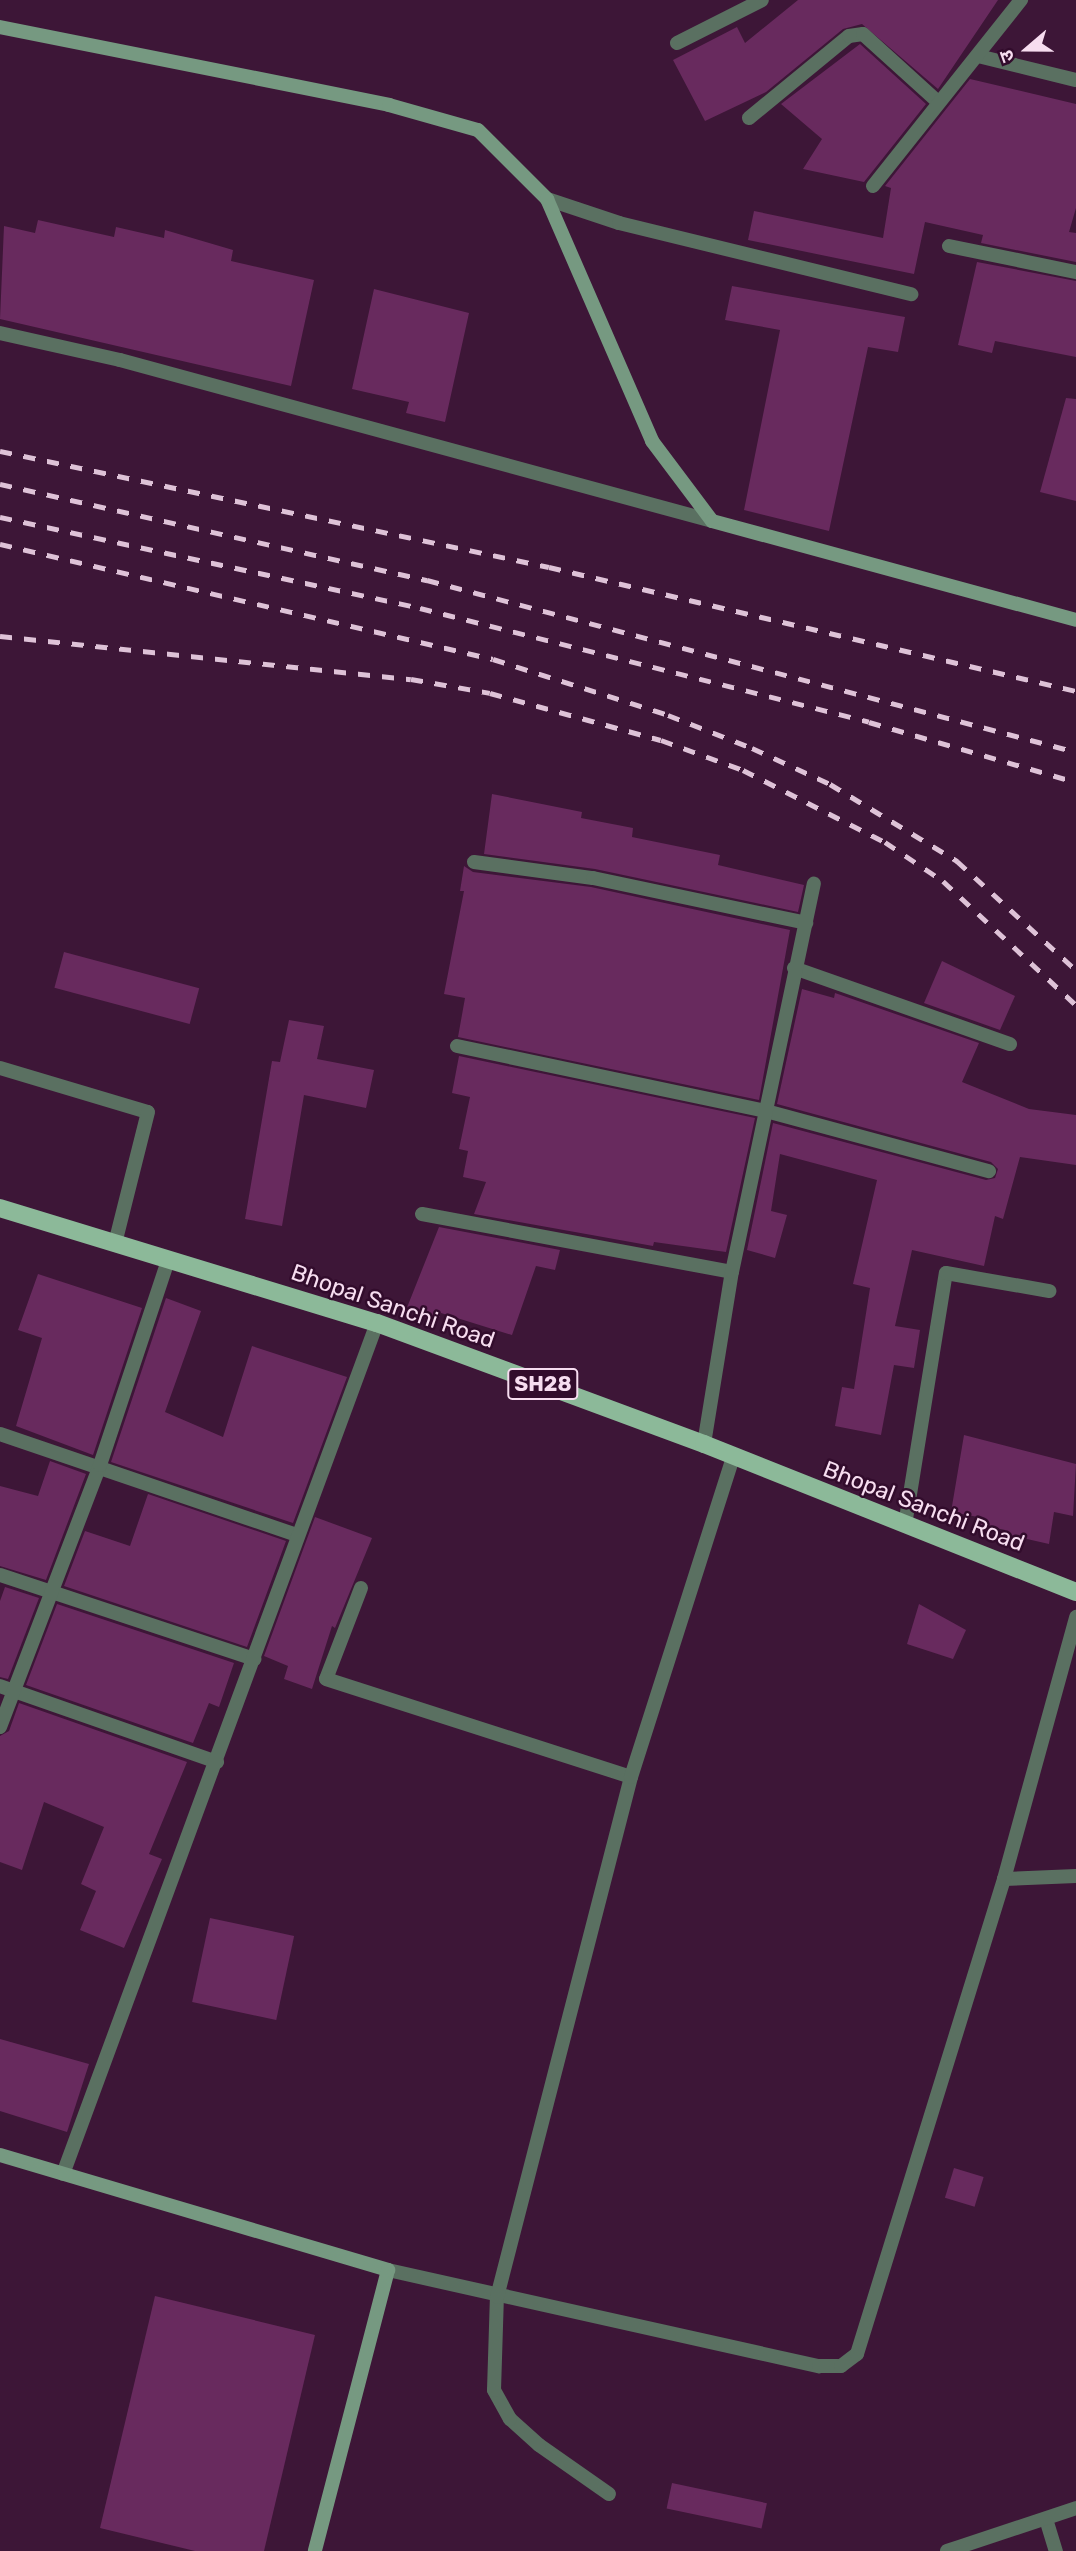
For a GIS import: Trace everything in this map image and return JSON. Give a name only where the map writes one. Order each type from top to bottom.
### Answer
[{"type":"main road","name":"Bhopal Sanchi Road","points":[[0,1208],[377,1323],[704,1444],[733,1458],[1076,1592]]},
{"type":"street","points":[[873,186],[937,101],[978,55],[1021,0]]},
{"type":"street","points":[[677,43],[755,2]]},
{"type":"street","points":[[0,27],[389,105],[478,130],[547,199],[652,441],[712,521]]},
{"type":"street","points":[[749,118],[849,36],[863,34],[937,101]]},
{"type":"street","points":[[978,55],[1076,80]]},
{"type":"street","points":[[547,199],[619,223],[911,294]]},
{"type":"street","points":[[949,246],[1076,272]]},
{"type":"street","points":[[0,332],[133,364],[1076,620]]},
{"type":"street","points":[[474,862],[593,878],[806,923]]},
{"type":"street","points":[[704,1444],[732,1272],[794,968],[814,884]]},
{"type":"street","points":[[794,968],[1010,1044]]},
{"type":"street","points":[[457,1046],[766,1111],[989,1171]]},
{"type":"street","points":[[0,1068],[148,1112],[115,1244]]},
{"type":"street","points":[[422,1213],[732,1272]]},
{"type":"street","points":[[0,1727],[5,1688],[100,1465],[169,1261]]},
{"type":"street","points":[[905,1525],[946,1273],[1049,1291]]},
{"type":"street","points":[[63,2174],[377,1323]]},
{"type":"street","points":[[0,1434],[100,1465],[297,1535]]},
{"type":"street","points":[[609,2494],[539,2445],[510,2419],[494,2390],[497,2297],[631,1777],[733,1458]]},
{"type":"street","points":[[0,1575],[254,1659]]},
{"type":"street","points":[[361,1588],[326,1679],[631,1777]]},
{"type":"street","points":[[0,2155],[388,2270],[497,2297],[819,2367],[841,2366],[857,2354],[1004,1879],[1076,1617]]},
{"type":"street","points":[[5,1688],[217,1762]]},
{"type":"street","points":[[1004,1879],[1076,1875]]},
{"type":"street","points":[[314,2551],[388,2270]]},
{"type":"street","points":[[947,2551],[986,2545],[1076,2508]]},
{"type":"street","points":[[1046,2519],[1056,2551]]},
{"type":"building","points":[[798,0],[998,0],[938,89],[862,24],[843,29],[766,92],[705,121],[673,60],[737,27],[745,43]]},
{"type":"building","points":[[860,44],[926,104],[864,182],[803,169],[822,139],[781,104]]},
{"type":"building","points":[[970,79],[1076,104],[1076,208],[1069,232],[1076,233],[1076,262],[981,243],[983,235],[925,222],[914,274],[748,240],[754,211],[883,238],[891,188],[885,186]]},
{"type":"building","points":[[38,220],[114,237],[116,227],[164,238],[165,230],[233,250],[231,261],[314,280],[291,386],[0,319],[4,226],[35,233]]},
{"type":"building","points":[[977,262],[1076,281],[1076,357],[995,341],[992,353],[958,345]]},
{"type":"building","points":[[732,286],[905,317],[898,352],[868,347],[829,531],[744,510],[780,330],[725,320]]},
{"type":"building","points":[[374,289],[469,313],[445,422],[406,413],[409,402],[352,389]]},
{"type":"building","points":[[1066,398],[1076,399],[1076,501],[1040,492]]},
{"type":"building","points":[[492,794],[582,812],[581,818],[633,828],[632,837],[720,855],[718,865],[804,885],[798,912],[595,869],[484,854]]},
{"type":"building","points":[[464,866],[473,872],[591,887],[790,930],[759,1100],[458,1037],[465,998],[444,994],[464,891],[460,891]]},
{"type":"building","points":[[64,952],[199,988],[190,1024],[54,988]]},
{"type":"building","points":[[942,961],[1015,996],[1000,1030],[924,1003]]},
{"type":"building","points":[[802,989],[834,998],[835,993],[979,1043],[962,1082],[1029,1109],[1076,1115],[1076,1165],[1020,1157],[1003,1219],[995,1216],[984,1266],[912,1250],[895,1326],[920,1330],[914,1368],[894,1365],[881,1435],[835,1426],[842,1387],[854,1389],[870,1288],[853,1284],[877,1180],[780,1154],[771,1211],[787,1215],[775,1258],[747,1250],[773,1123],[986,1180],[995,1178],[998,1169],[991,1162],[777,1104]]},
{"type":"building","points":[[289,1020],[324,1026],[317,1059],[374,1070],[366,1108],[304,1095],[282,1226],[245,1219],[272,1061],[280,1062]]},
{"type":"building","points":[[459,1056],[755,1118],[726,1252],[654,1242],[653,1246],[474,1214],[486,1182],[463,1177],[468,1151],[459,1149],[470,1097],[452,1093]]},
{"type":"building","points":[[439,1227],[560,1250],[555,1270],[536,1266],[512,1335],[441,1313],[437,1322],[406,1310]]},
{"type":"building","points":[[38,1274],[142,1308],[93,1455],[16,1426],[42,1338],[18,1330]]},
{"type":"building","points":[[166,1298],[201,1311],[165,1412],[223,1437],[252,1346],[347,1377],[293,1523],[111,1462]]},
{"type":"building","points":[[964,1435],[1076,1464],[1073,1516],[1054,1512],[1049,1544],[1005,1534],[1005,1530],[977,1524],[978,1517],[951,1512]]},
{"type":"building","points":[[50,1461],[86,1474],[46,1580],[0,1566],[0,1486],[38,1496]]},
{"type":"building","points":[[148,1494],[286,1541],[247,1647],[64,1586],[85,1531],[130,1546]]},
{"type":"building","points":[[315,1517],[372,1538],[335,1628],[332,1626],[312,1689],[284,1679],[288,1666],[264,1656]]},
{"type":"building","points":[[5,1587],[39,1598],[8,1679],[0,1677],[0,1601]]},
{"type":"building","points":[[57,1604],[234,1663],[219,1707],[209,1703],[193,1743],[26,1685]]},
{"type":"building","points":[[919,1604],[966,1630],[953,1659],[907,1644]]},
{"type":"building","points":[[19,1703],[187,1762],[149,1854],[162,1859],[124,1948],[80,1930],[96,1891],[81,1884],[104,1827],[44,1802],[22,1870],[0,1862],[0,1736],[9,1731]]},
{"type":"building","points":[[210,1918],[294,1936],[276,2020],[192,2002]]},
{"type":"building","points":[[0,2039],[89,2064],[67,2132],[0,2111]]},
{"type":"building","points":[[954,2168],[984,2177],[975,2207],[945,2198]]},
{"type":"building","points":[[155,2296],[315,2335],[264,2551],[195,2551],[100,2528]]},
{"type":"building","points":[[672,2483],[767,2503],[761,2529],[667,2508]]},
{"type":"railway","points":[[0,451],[549,567],[1076,691]]},
{"type":"railway","points":[[0,484],[427,580],[1076,752]]},
{"type":"railway","points":[[0,517],[420,608],[869,722],[1076,782]]},
{"type":"railway","points":[[0,544],[493,659],[668,715],[752,748],[830,784],[957,861],[1076,970]]},
{"type":"railway","points":[[0,636],[411,679],[490,693],[661,740],[743,770],[885,842],[943,881],[1076,1005]]}]
